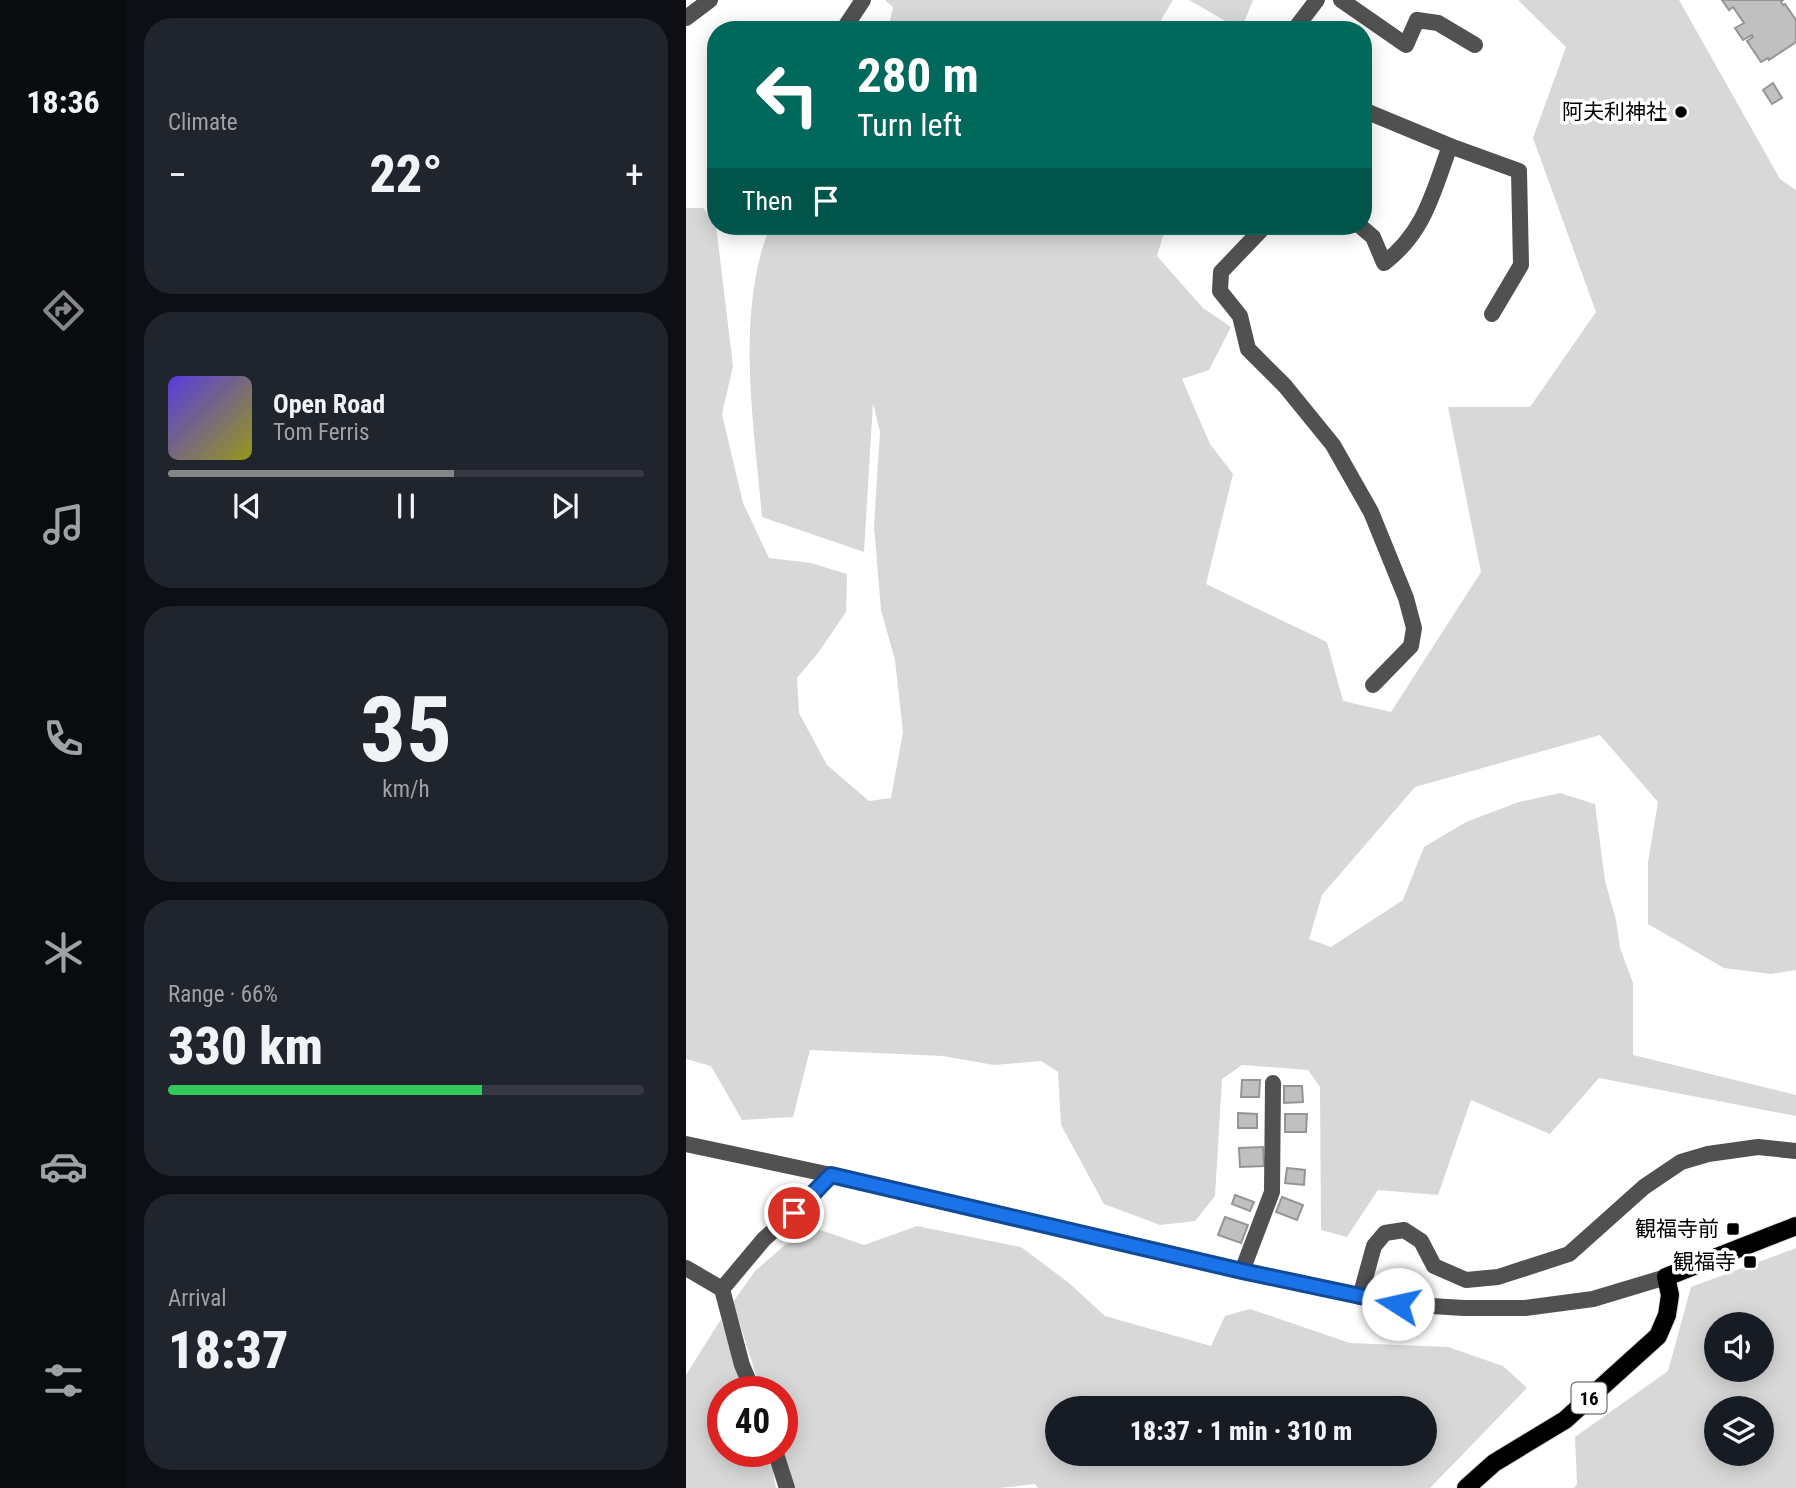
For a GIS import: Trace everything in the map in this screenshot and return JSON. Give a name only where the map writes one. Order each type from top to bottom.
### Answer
[{"type":"main road","points":[[1666,1277],[1796,1226]]},
{"type":"main road","name":"16","points":[[1466,1488],[1494,1463],[1565,1419],[1657,1336],[1667,1315],[1670,1295],[1666,1277]]},
{"type":"street","points":[[686,18],[710,0]]},
{"type":"street","points":[[849,21],[863,0]]},
{"type":"street","points":[[1301,21],[1317,0]]},
{"type":"street","points":[[1341,0],[1371,21]]},
{"type":"street","points":[[1372,21],[1406,45],[1417,20],[1438,23],[1475,45]]},
{"type":"street","points":[[1372,114],[1519,171],[1521,265],[1492,314]]},
{"type":"street","points":[[1371,235],[1384,263],[1403,248],[1420,225],[1450,146]]},
{"type":"street","points":[[1257,235],[1222,272],[1220,291],[1240,316],[1248,349],[1285,386],[1333,445],[1371,512],[1406,598],[1414,628],[1411,646],[1373,685]]},
{"type":"street","points":[[1242,1271],[1272,1192],[1272,1083]]},
{"type":"street","points":[[686,1144],[1398,1304],[1525,1308],[1593,1298],[1666,1277]]},
{"type":"street","points":[[1360,1297],[1374,1246],[1385,1233],[1404,1230],[1421,1241],[1434,1266],[1466,1280],[1498,1277],[1569,1254],[1644,1187],[1681,1163],[1708,1154],[1758,1147],[1796,1151]]},
{"type":"street","points":[[722,1289],[764,1239],[809,1199],[831,1175]]},
{"type":"street","points":[[686,1268],[722,1289],[746,1376]]},
{"type":"street","points":[[780,1467],[787,1488]]},
{"type":"shaded area","points":[[885,0],[1173,0],[1160,21],[890,21],[893,7]]},
{"type":"shaded area","points":[[1189,0],[1253,0],[1245,21],[1225,21]]},
{"type":"shaded area","points":[[1518,0],[1679,0],[1780,179],[1796,190],[1796,970],[1771,974],[1724,968],[1648,924],[1648,862],[1658,802],[1600,735],[1415,787],[1322,895],[1309,939],[1331,947],[1403,900],[1424,847],[1466,822],[1519,802],[1560,793],[1595,804],[1605,881],[1616,920],[1620,948],[1633,983],[1633,1055],[1796,1095],[1796,1116],[1599,1078],[1550,1134],[1471,1100],[1438,1195],[1378,1190],[1347,1237],[1321,1230],[1320,1087],[1308,1070],[1242,1065],[1222,1079],[1215,1196],[1195,1221],[1160,1225],[1104,1204],[1061,1125],[1058,1072],[1041,1061],[994,1065],[943,1056],[810,1050],[793,1117],[742,1120],[711,1066],[686,1059],[686,208],[703,208],[707,213],[707,235],[717,235],[733,366],[722,414],[743,503],[769,558],[811,563],[847,574],[846,612],[797,678],[799,713],[827,765],[869,801],[891,798],[903,732],[895,660],[881,610],[874,526],[880,432],[873,403],[864,552],[762,517],[752,407],[750,332],[759,260],[767,235],[1163,235],[1157,256],[1203,308],[1231,327],[1209,370],[1182,379],[1210,444],[1233,474],[1206,584],[1327,642],[1343,701],[1391,712],[1481,572],[1448,407],[1530,407],[1596,312],[1533,138],[1566,47]]},
{"type":"shaded area","points":[[917,1226],[1021,1247],[1069,1283],[1105,1316],[1211,1346],[1225,1316],[1250,1309],[1350,1343],[1448,1347],[1503,1366],[1527,1388],[1430,1488],[1038,1488],[1035,1484],[1000,1488],[795,1488],[788,1467],[798,1467],[798,1376],[756,1376],[733,1302],[755,1271],[786,1244],[818,1229],[864,1245]]},
{"type":"shaded area","points":[[1796,1248],[1796,1488],[1574,1488],[1577,1484],[1575,1437],[1668,1371],[1691,1287]]},
{"type":"shaded area","points":[[721,1319],[738,1376],[707,1376],[707,1467],[771,1467],[776,1488],[686,1488],[686,1375]]},
{"type":"building","points":[[1722,0],[1783,0],[1781,2],[1796,20],[1796,42],[1769,60],[1768,58],[1761,62],[1747,41],[1752,35],[1743,40],[1735,28],[1744,23],[1733,7],[1729,10]]},
{"type":"building","points":[[1773,83],[1782,98],[1772,104],[1763,90]]},
{"type":"building","points":[[1242,1080],[1260,1080],[1259,1097],[1241,1097]]},
{"type":"building","points":[[1284,1086],[1302,1086],[1303,1102],[1284,1103]]},
{"type":"building","points":[[1238,1113],[1257,1114],[1257,1128],[1238,1128]]},
{"type":"building","points":[[1285,1114],[1307,1114],[1306,1132],[1285,1132]]},
{"type":"building","points":[[1263,1147],[1264,1166],[1240,1167],[1239,1148]]},
{"type":"building","points":[[1287,1168],[1305,1170],[1304,1185],[1285,1183]]},
{"type":"building","points":[[1235,1195],[1254,1202],[1250,1211],[1232,1204]]},
{"type":"building","points":[[1282,1197],[1303,1205],[1297,1220],[1276,1212]]},
{"type":"building","points":[[1225,1217],[1248,1225],[1241,1243],[1218,1235]]},
{"type":"place","name":"阿夫利神社","points":[[1681,112]]},
{"type":"place","name":"観福寺前","points":[[1733,1229]]},
{"type":"place","name":"観福寺","points":[[1750,1262]]},
{"type":"route","points":[[794,1213],[831,1175],[1242,1271],[1398,1304]]}]
